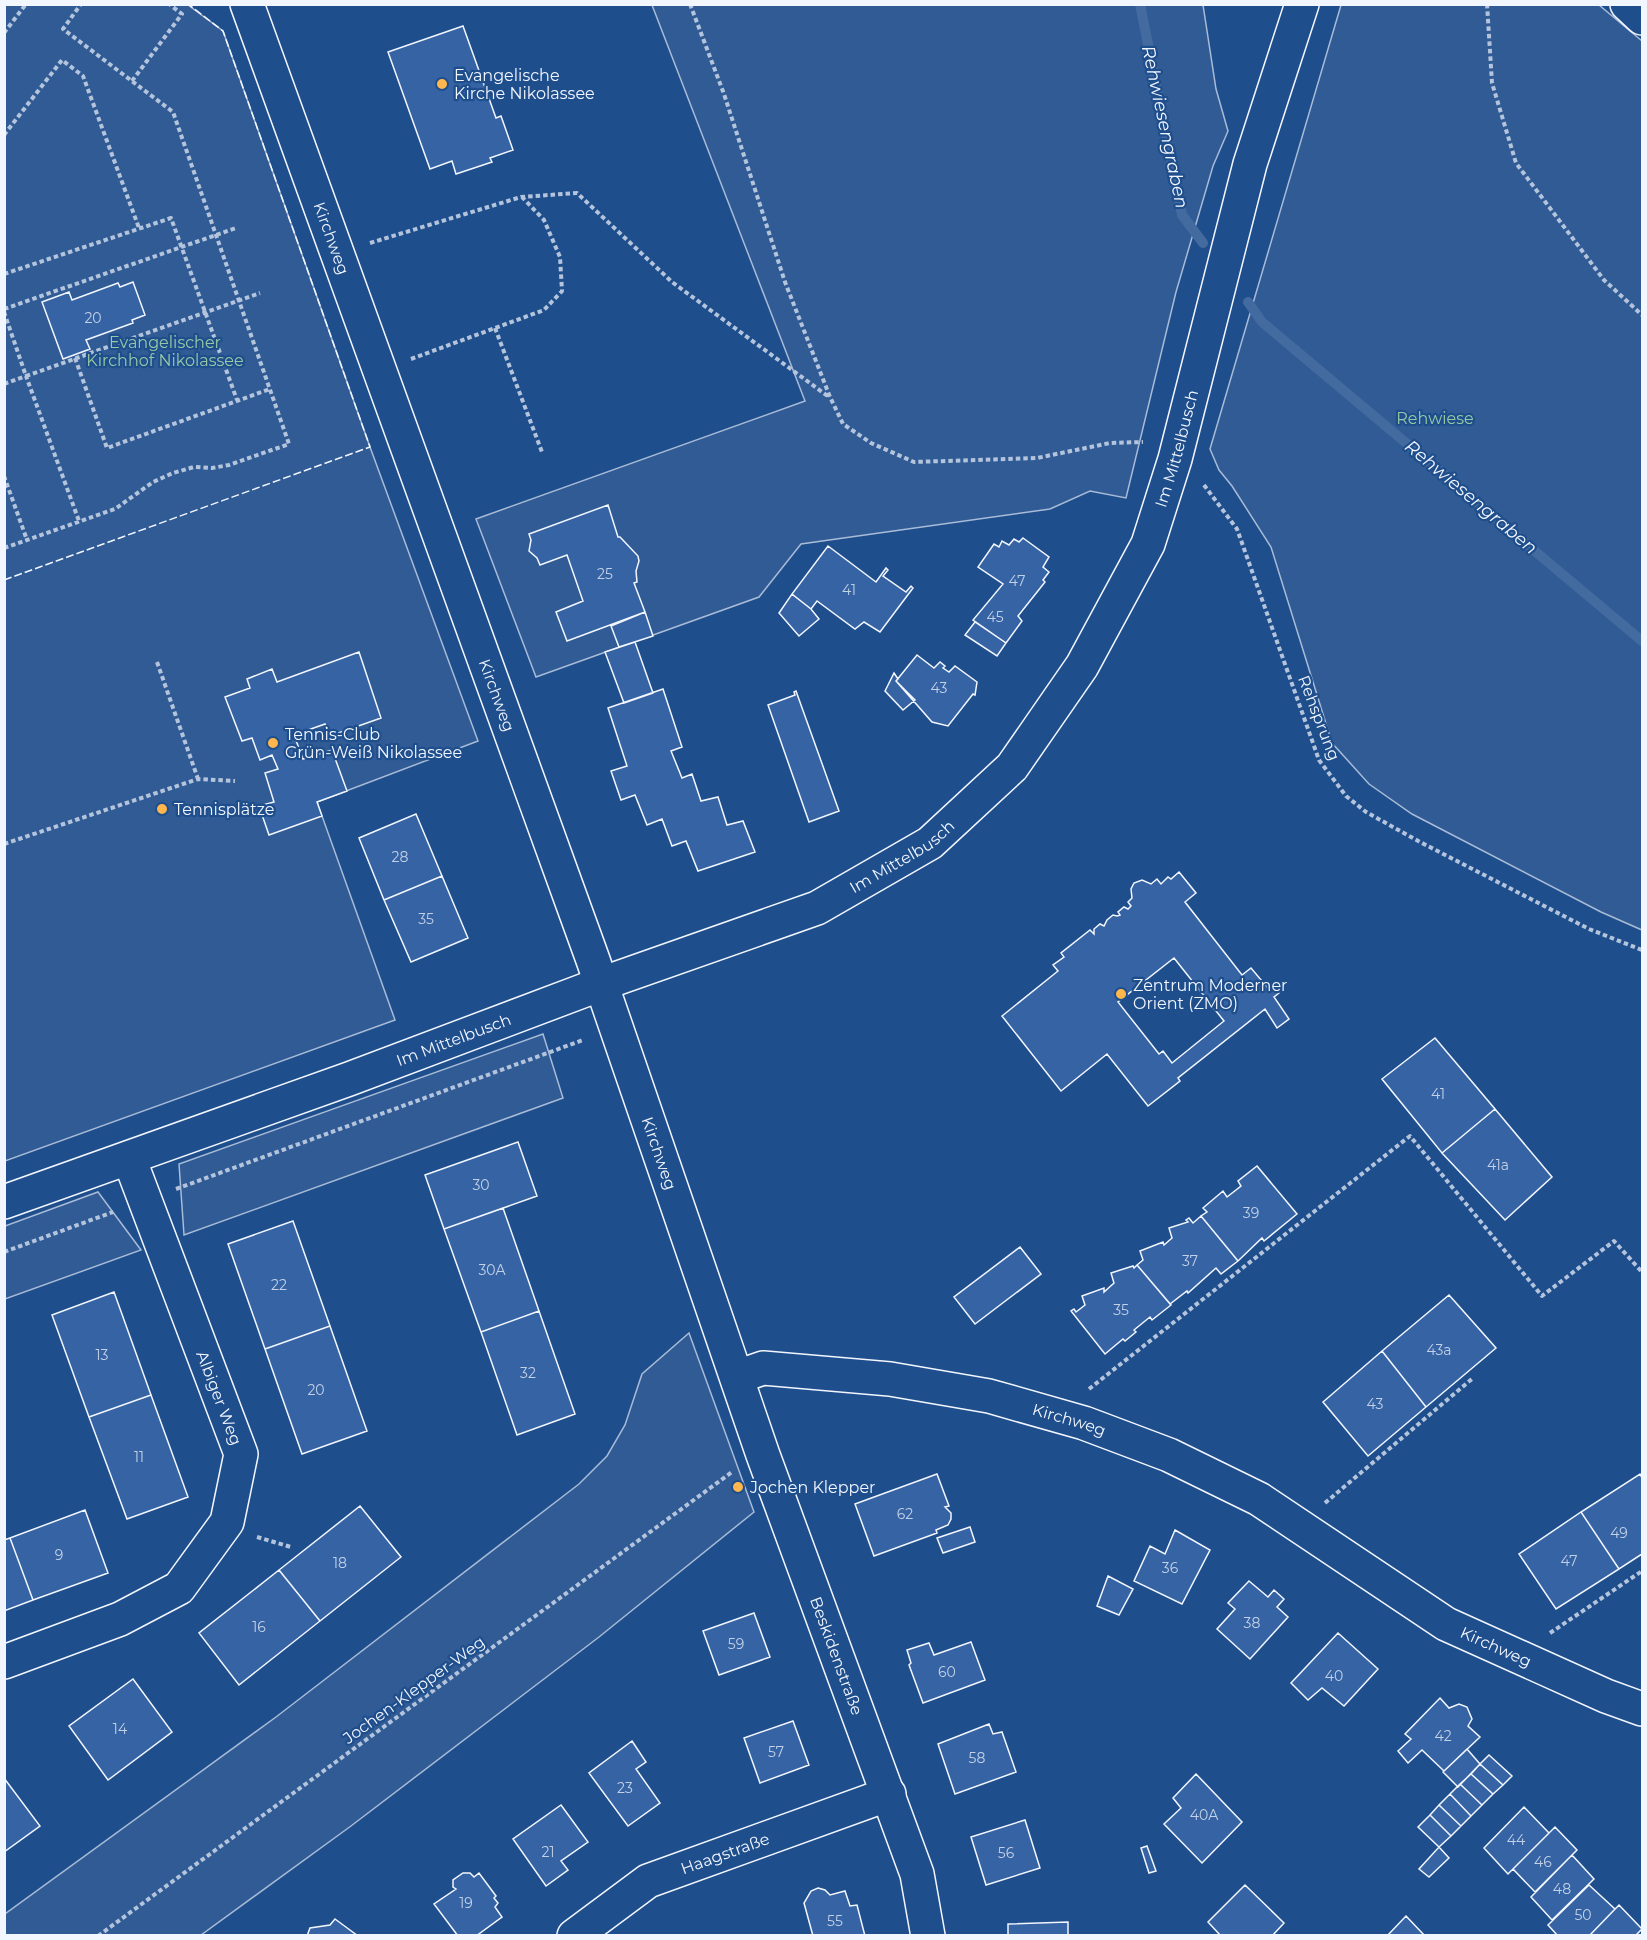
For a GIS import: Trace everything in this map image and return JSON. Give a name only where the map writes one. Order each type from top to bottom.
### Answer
[{"type":"street","name":"Kirchweg","points":[[247,4],[552,844],[737,1377],[763,1368],[890,1379],[989,1396],[1084,1423],[1169,1455],[1259,1499],[1446,1624],[1606,1696],[1642,1709]]},
{"type":"street","name":"Im Mittelbusch","points":[[4,1202],[338,1083],[601,984],[817,908],[930,843],[1012,767],[1082,666],[1148,544],[1175,459],[1250,164],[1302,4]]},
{"type":"street","points":[[1627,4],[1642,18]]},
{"type":"street","name":"Albiger Weg","points":[[4,1662],[120,1619],[179,1588],[227,1522],[241,1454],[129,1158]]},
{"type":"street","name":"Beskidenstraße","points":[[737,1377],[763,1455],[917,1874],[928,1935]]},
{"type":"street","name":"Haagstraße","points":[[574,1935],[648,1881],[889,1794]]},
{"type":"path","points":[[4,33],[26,4]]},
{"type":"path","points":[[4,548],[115,509],[153,482],[173,473],[194,467],[212,468],[229,465],[289,444],[173,112],[63,29],[81,4]]},
{"type":"path","points":[[132,81],[182,15],[169,4]]},
{"type":"path","points":[[690,4],[724,94],[785,282],[830,397],[843,424],[871,443],[914,462],[1037,458],[1110,443],[1150,441]]},
{"type":"path","points":[[1486,4],[1492,83],[1516,163],[1604,280],[1642,315]]},
{"type":"path","points":[[4,135],[62,60],[83,76],[139,228]]},
{"type":"path","points":[[369,243],[521,197],[577,193],[672,282],[830,397]]},
{"type":"path","points":[[411,359],[544,310],[562,291],[560,257],[544,220],[521,197]]},
{"type":"path","points":[[4,274],[171,218],[237,400]]},
{"type":"path","points":[[80,521],[4,311],[236,228]]},
{"type":"path","points":[[4,384],[260,292]]},
{"type":"path","points":[[495,328],[542,452]]},
{"type":"path","points":[[75,358],[107,448],[270,388]]},
{"type":"path","points":[[4,477],[27,540]]},
{"type":"path","name":"Rehsprung","points":[[1203,483],[1237,529],[1319,760],[1346,796],[1366,812],[1420,842],[1589,929],[1642,950]]},
{"type":"path","points":[[157,662],[198,779]]},
{"type":"path","points":[[4,844],[198,779],[235,781]]},
{"type":"path","points":[[4,1252],[593,1036]]},
{"type":"path","points":[[1086,1391],[1410,1136],[1542,1296],[1614,1241],[1642,1272]]},
{"type":"path","points":[[1322,1505],[1473,1378]]},
{"type":"path","name":"Jochen-Klepper-Weg","points":[[98,1935],[734,1470]]},
{"type":"path","points":[[1548,1633],[1642,1571]]},
{"type":"shaded area","name":"Tennisplätze","points":[[5,5],[188,5],[223,31],[370,447],[478,741],[317,802],[395,1020],[5,1161]]},
{"type":"shaded area","points":[[652,5],[1203,5],[1216,89],[1228,131],[1213,166],[1176,292],[1126,498],[1090,491],[1050,509],[801,544],[759,597],[536,677],[476,519],[805,401]]},
{"type":"shaded area","name":"Rehwiese","points":[[1341,5],[1599,5],[1642,41],[1642,930],[1601,912],[1412,814],[1369,784],[1332,743],[1271,547],[1232,486],[1219,470],[1210,449]]},
{"type":"shaded area","points":[[543,1034],[563,1098],[184,1235],[179,1164]]},
{"type":"shaded area","points":[[98,1192],[141,1250],[5,1299],[5,1226]]},
{"type":"shaded area","points":[[689,1333],[754,1512],[599,1637],[351,1826],[201,1935],[5,1935],[5,1914],[276,1717],[579,1484],[607,1456],[625,1425],[642,1374]]},
{"type":"building","name":"Evangelische Kirche Nikolassee","points":[[463,26],[496,118],[501,116],[513,150],[490,158],[492,162],[456,174],[452,161],[430,169],[388,52]]},
{"type":"building","points":[[133,282],[145,315],[132,320],[133,323],[86,340],[90,349],[63,359],[42,302],[69,292],[72,300],[118,283],[120,287]]},
{"type":"building","points":[[608,505],[618,537],[638,556],[637,582],[634,583],[645,612],[567,641],[556,612],[583,601],[567,555],[540,565],[537,558],[529,551],[531,540],[529,534]]},
{"type":"building","points":[[1023,538],[1049,557],[1043,567],[1049,572],[1043,580],[1045,582],[1018,616],[1022,621],[1006,643],[973,620],[1003,584],[978,567],[994,544],[999,547],[1002,541],[1009,545],[1014,539],[1019,542]]},
{"type":"building","points":[[828,546],[876,582],[886,568],[888,570],[883,576],[906,592],[911,586],[913,588],[880,632],[864,622],[855,629],[817,601],[811,609],[792,594]]},
{"type":"building","points":[[792,594],[811,609],[819,619],[799,636],[779,613]]},
{"type":"building","points":[[645,612],[653,636],[619,647],[611,626]]},
{"type":"building","points":[[975,622],[1006,643],[997,656],[965,635]]},
{"type":"building","points":[[635,642],[653,693],[624,703],[605,652]]},
{"type":"building","points":[[359,652],[381,718],[330,736],[325,724],[294,735],[303,759],[332,750],[347,791],[317,802],[322,816],[269,835],[259,806],[274,802],[265,773],[278,769],[272,755],[260,760],[252,738],[242,741],[225,697],[250,688],[247,679],[272,669],[277,682]]},
{"type":"building","points":[[917,655],[934,668],[940,662],[949,672],[955,666],[977,682],[975,695],[973,694],[948,726],[932,722],[896,681]]},
{"type":"building","points":[[894,673],[898,679],[896,681],[915,700],[903,710],[885,691]]},
{"type":"building","points":[[663,689],[682,747],[671,751],[682,778],[692,774],[701,801],[718,797],[727,825],[743,821],[755,852],[698,871],[686,841],[672,846],[662,819],[647,825],[635,795],[621,800],[611,771],[627,766],[608,708]]},
{"type":"building","points":[[796,691],[839,811],[809,822],[768,705],[795,695]]},
{"type":"building","points":[[416,814],[442,876],[384,900],[359,838]]},
{"type":"building","points":[[1179,872],[1196,893],[1185,902],[1242,975],[1251,968],[1267,987],[1271,984],[1278,987],[1279,993],[1274,997],[1289,1019],[1277,1028],[1265,1009],[1178,1078],[1180,1081],[1148,1106],[1107,1054],[1061,1091],[1002,1016],[1058,971],[1053,965],[1064,957],[1061,953],[1090,930],[1094,934],[1094,929],[1100,924],[1104,926],[1113,915],[1120,915],[1118,912],[1124,907],[1128,909],[1131,906],[1128,902],[1132,898],[1131,889],[1134,883],[1142,880],[1151,884],[1157,879],[1161,884],[1168,877],[1171,879]],"holes":[[[1174,958],[1224,1021],[1172,1063],[1163,1051],[1159,1054],[1118,1002]]]},
{"type":"building","points":[[442,876],[468,938],[411,962],[384,900]]},
{"type":"building","points":[[1435,1038],[1495,1109],[1442,1153],[1382,1079]]},
{"type":"building","points":[[1495,1109],[1552,1177],[1505,1220],[1442,1153]]},
{"type":"building","points":[[518,1142],[537,1196],[444,1229],[425,1175]]},
{"type":"building","points":[[1257,1166],[1297,1214],[1264,1241],[1262,1238],[1238,1261],[1201,1216],[1207,1212],[1203,1208],[1223,1191],[1227,1197],[1241,1186],[1238,1181]]},
{"type":"building","points":[[503,1208],[539,1311],[481,1332],[444,1229]]},
{"type":"building","points":[[1201,1216],[1238,1261],[1221,1274],[1216,1268],[1188,1293],[1187,1291],[1170,1304],[1137,1265],[1143,1260],[1140,1251],[1163,1242],[1164,1245],[1172,1238],[1169,1228],[1188,1222],[1186,1220],[1189,1218],[1193,1223]]},
{"type":"building","points":[[293,1221],[330,1326],[265,1349],[228,1244]]},
{"type":"building","points":[[1020,1247],[1041,1274],[975,1324],[954,1297]]},
{"type":"building","points":[[1137,1265],[1171,1305],[1152,1320],[1150,1317],[1134,1330],[1136,1332],[1125,1341],[1123,1339],[1105,1354],[1071,1311],[1074,1309],[1076,1312],[1085,1305],[1082,1296],[1104,1288],[1104,1292],[1114,1283],[1111,1273],[1133,1266],[1134,1268]]},
{"type":"building","points":[[114,1292],[151,1395],[89,1417],[52,1315]]},
{"type":"building","points":[[1449,1295],[1496,1348],[1426,1407],[1382,1351]]},
{"type":"building","points":[[539,1311],[575,1414],[517,1435],[481,1332]]},
{"type":"building","points":[[330,1326],[367,1431],[302,1454],[265,1349]]},
{"type":"building","points":[[1382,1351],[1426,1407],[1368,1456],[1323,1402]]},
{"type":"building","points":[[151,1395],[188,1497],[127,1519],[89,1417]]},
{"type":"building","points":[[937,1474],[949,1506],[945,1507],[951,1513],[948,1525],[936,1530],[937,1533],[874,1556],[855,1504]]},
{"type":"building","points":[[1640,1474],[1642,1478],[1642,1554],[1619,1569],[1581,1512]]},
{"type":"building","points":[[360,1506],[401,1557],[320,1621],[279,1570]]},
{"type":"building","points":[[85,1510],[108,1573],[33,1600],[10,1538]]},
{"type":"building","points":[[1581,1512],[1619,1569],[1556,1609],[1519,1554]]},
{"type":"building","points":[[970,1527],[975,1542],[943,1553],[937,1538]]},
{"type":"building","points":[[1175,1530],[1210,1550],[1182,1604],[1134,1581],[1150,1546],[1165,1554]]},
{"type":"building","points":[[10,1538],[33,1600],[4,1611],[4,1540]]},
{"type":"building","points":[[279,1570],[320,1621],[239,1685],[199,1633]]},
{"type":"building","points":[[1108,1576],[1133,1589],[1119,1615],[1097,1606]]},
{"type":"building","points":[[1249,1581],[1268,1597],[1274,1590],[1284,1599],[1277,1607],[1288,1617],[1250,1659],[1217,1629],[1235,1609],[1228,1603]]},
{"type":"building","points":[[754,1613],[770,1657],[719,1675],[703,1631]]},
{"type":"building","points":[[1338,1633],[1378,1669],[1344,1706],[1322,1688],[1308,1700],[1291,1683]]},
{"type":"building","points":[[971,1642],[985,1680],[923,1703],[909,1665],[911,1663],[907,1650],[929,1643],[934,1655]]},
{"type":"building","points":[[133,1679],[172,1732],[108,1780],[69,1726]]},
{"type":"building","points":[[1440,1698],[1449,1708],[1459,1704],[1467,1707],[1472,1719],[1468,1726],[1480,1737],[1444,1771],[1422,1750],[1408,1763],[1398,1751],[1411,1739],[1405,1734]]},
{"type":"building","points":[[793,1721],[809,1765],[760,1783],[744,1738]]},
{"type":"building","points":[[989,1724],[993,1734],[1002,1732],[1016,1772],[955,1794],[938,1744]]},
{"type":"building","points":[[632,1741],[646,1762],[636,1769],[660,1803],[628,1826],[589,1773]]},
{"type":"building","points":[[1467,1749],[1480,1764],[1458,1787],[1443,1772]]},
{"type":"building","points":[[1489,1755],[1512,1776],[1503,1785],[1480,1764]]},
{"type":"building","points":[[1480,1764],[1503,1785],[1493,1794],[1471,1774]]},
{"type":"building","points":[[1196,1774],[1242,1822],[1202,1863],[1164,1824],[1181,1808],[1173,1798]]},
{"type":"building","points":[[1471,1774],[1493,1794],[1482,1805],[1460,1784]]},
{"type":"building","points":[[4,1778],[40,1826],[4,1852]]},
{"type":"building","points":[[1460,1784],[1482,1805],[1471,1816],[1450,1794]]},
{"type":"building","points":[[1450,1794],[1471,1816],[1461,1826],[1439,1805]]},
{"type":"building","points":[[561,1805],[588,1842],[561,1861],[568,1870],[546,1886],[513,1839]]},
{"type":"building","points":[[1439,1805],[1461,1826],[1451,1836],[1430,1815]]},
{"type":"building","points":[[1524,1807],[1549,1833],[1508,1874],[1484,1848]]},
{"type":"building","points":[[1430,1815],[1451,1836],[1439,1847],[1418,1827]]},
{"type":"building","points":[[1025,1820],[1040,1868],[986,1885],[971,1837]]},
{"type":"building","points":[[1555,1827],[1577,1850],[1535,1892],[1513,1869]]},
{"type":"building","points":[[1147,1846],[1156,1871],[1149,1873],[1141,1848]]},
{"type":"building","points":[[1439,1847],[1449,1858],[1429,1877],[1419,1869]]},
{"type":"building","points":[[1572,1855],[1594,1879],[1552,1920],[1531,1897]]},
{"type":"building","points":[[463,1873],[470,1873],[474,1877],[479,1873],[496,1896],[494,1898],[498,1903],[495,1907],[502,1917],[476,1936],[458,1936],[434,1904],[456,1889],[453,1887],[453,1880]]},
{"type":"building","points":[[1245,1885],[1284,1923],[1272,1936],[1221,1936],[1208,1922]]},
{"type":"building","points":[[1589,1885],[1615,1909],[1589,1936],[1558,1936],[1548,1925]]},
{"type":"building","points":[[818,1888],[830,1895],[845,1891],[850,1906],[857,1905],[865,1936],[813,1936],[804,1903],[811,1891]]},
{"type":"building","points":[[1619,1905],[1642,1929],[1635,1936],[1589,1936]]},
{"type":"building","points":[[1406,1916],[1425,1936],[1387,1936]]},
{"type":"building","points":[[335,1919],[358,1936],[307,1936],[310,1928],[330,1925]]},
{"type":"building","points":[[1068,1922],[1068,1936],[1008,1936],[1008,1924]]},
{"type":"waterway","name":"Rehwiesengraben","points":[[1140,4],[1182,215],[1203,243]]},
{"type":"waterway","name":"Rehwiesengraben","points":[[1248,302],[1262,322],[1642,641]]},
{"type":"fence","points":[[4,580],[370,447],[223,31],[188,4]]},
{"type":"place","name":"Evangelische Kirche Nikolassee","points":[[442,84]]},
{"type":"place","name":"Tennis-Club Grün-Weiß Nikolassee","points":[[273,743]]},
{"type":"place","name":"Tennisplätze","points":[[162,809]]},
{"type":"place","name":"Zentrum Moderner Orient (ZMO)","points":[[1121,994]]},
{"type":"place","name":"Jochen Klepper","points":[[738,1487]]},
{"type":"park label","name":"Evangelischer Kirchhof Nikolassee","points":[[165,351]]}]
